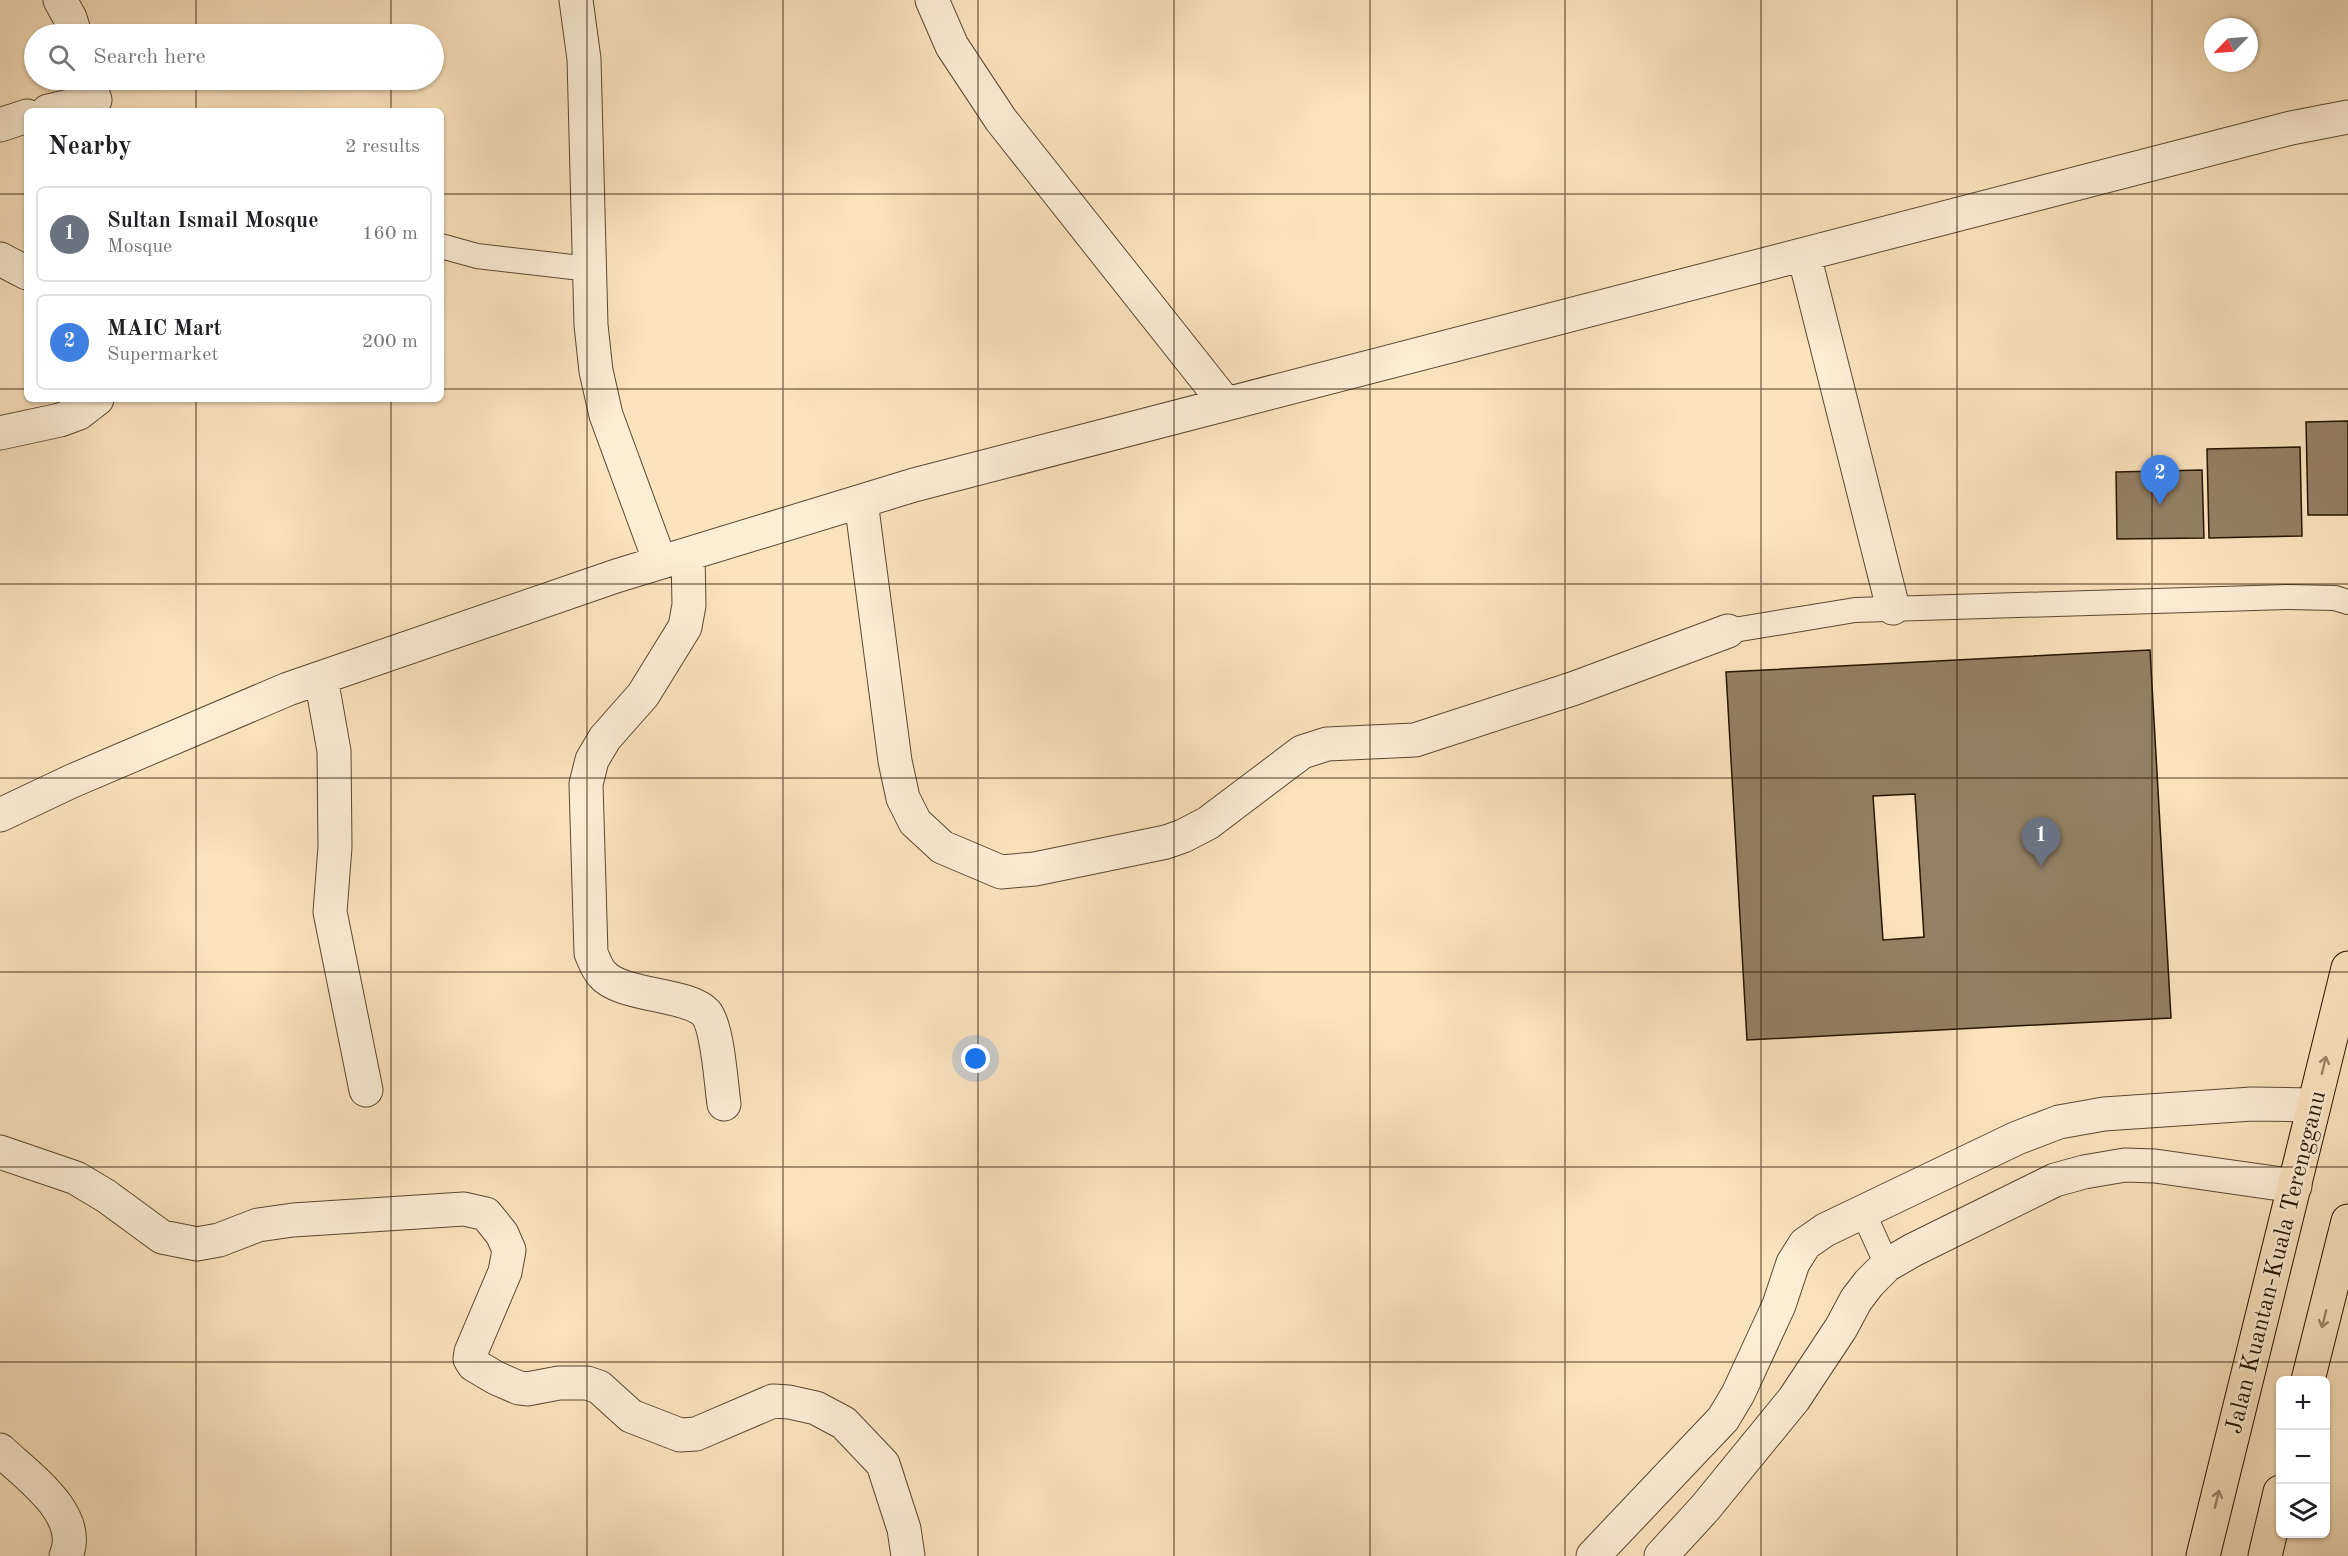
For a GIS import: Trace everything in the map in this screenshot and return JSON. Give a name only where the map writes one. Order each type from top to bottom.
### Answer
[{"type":"highway","name":"Jalan Kuantan-Kuala Terengganu","points":[[2203,1556],[2348,968]]},
{"type":"highway","points":[[2309,1376],[2348,1221]]},
{"type":"highway","points":[[2265,1556],[2276,1509]]},
{"type":"street","points":[[60,0],[72,24]]},
{"type":"street","points":[[576,0],[584,59],[593,348],[606,415],[651,565],[689,604],[685,627],[643,695],[605,738],[592,760],[586,784],[591,953],[602,975],[620,986],[686,1003],[705,1013],[714,1031],[724,1104]]},
{"type":"street","points":[[932,0],[952,46],[1001,120],[1226,404]]},
{"type":"street","points":[[61,108],[94,100],[91,90]]},
{"type":"street","points":[[0,125],[24,117]]},
{"type":"street","points":[[0,814],[277,694],[321,678],[651,565],[914,485],[2279,131],[2348,117]]},
{"type":"street","points":[[1804,255],[1893,608]]},
{"type":"street","points":[[0,259],[24,271]]},
{"type":"street","points":[[0,433],[60,420],[79,413],[93,402]]},
{"type":"street","points":[[861,501],[895,761],[903,798],[915,822],[942,847],[1001,872],[1035,869],[1166,842],[1208,823],[1302,752],[1327,744],[1414,740],[1565,692],[1728,631]]},
{"type":"street","points":[[321,678],[334,751],[335,847],[330,912],[366,1090]]},
{"type":"street","points":[[1593,1556],[1723,1419],[1738,1394],[1779,1305],[1793,1263],[1805,1244],[1825,1230],[2017,1138],[2059,1122],[2104,1114],[2253,1104],[2314,1105]]},
{"type":"street","points":[[0,1152],[76,1178],[106,1196],[162,1237],[197,1244],[219,1240],[258,1226],[293,1220],[464,1209],[486,1214],[502,1234],[509,1251],[505,1272],[471,1352],[470,1359],[485,1372],[519,1388],[527,1389],[559,1383],[587,1383],[599,1387],[631,1416],[680,1435],[696,1434],[773,1401],[816,1408],[844,1423],[883,1464],[904,1529],[908,1556]]},
{"type":"street","points":[[1661,1556],[1705,1508],[1782,1415],[1841,1328],[1856,1300],[1887,1265],[1912,1250],[2055,1180],[2125,1165],[2155,1166],[2295,1186]]},
{"type":"street","points":[[0,1450],[56,1503],[69,1529],[66,1556]]},
{"type":"lane","points":[[444,247],[477,256],[522,263],[590,269]]},
{"type":"lane","points":[[1728,631],[1855,610],[1893,608],[2287,597],[2335,598],[2348,602]]},
{"type":"lane","points":[[1863,1212],[1887,1265]]},
{"type":"building","points":[[2348,421],[2348,515],[2308,515],[2306,422]]},
{"type":"building","points":[[2300,447],[2302,536],[2209,538],[2207,449]]},
{"type":"building","points":[[2202,470],[2204,538],[2117,539],[2116,472]]},
{"type":"building","points":[[2150,650],[2171,1018],[1747,1040],[1726,672]],"holes":[[[1915,794],[1924,937],[1883,940],[1873,796]]]},
{"type":"place","name":"MAIC Mart","points":[[2160,505]]},
{"type":"place","name":"Sultan Ismail Mosque","points":[[2041,867]]}]
